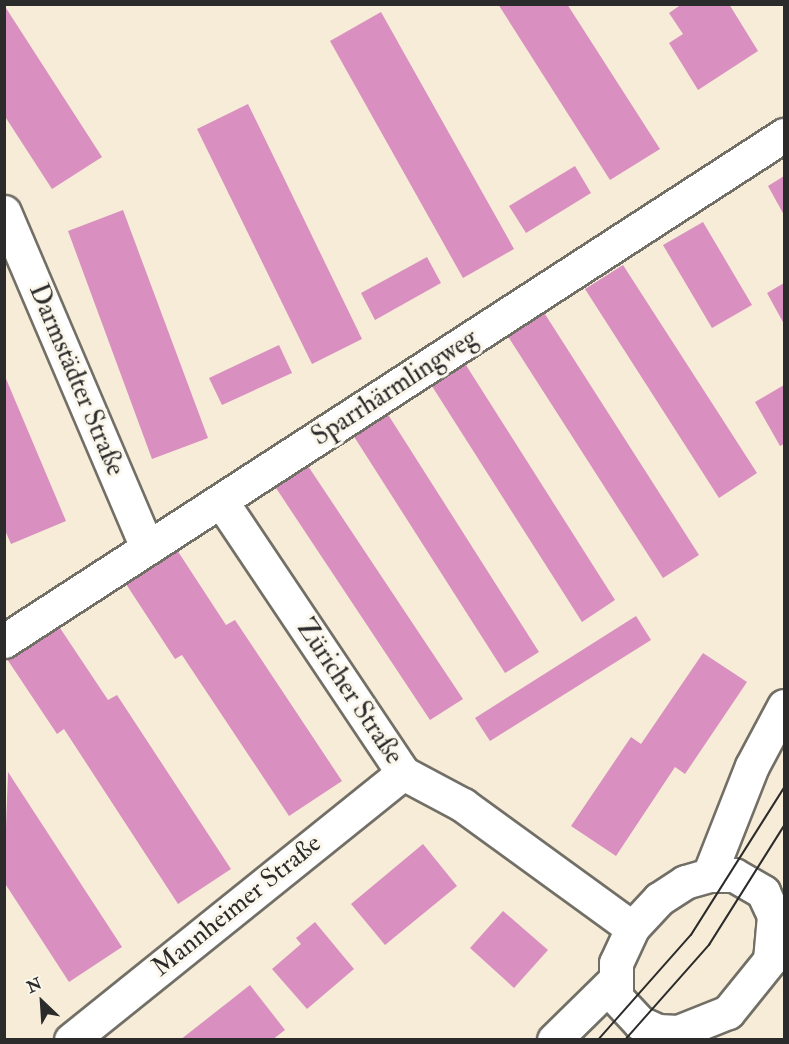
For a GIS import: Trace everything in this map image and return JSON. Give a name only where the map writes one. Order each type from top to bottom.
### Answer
[{"type":"street","name":"Sparrhärmlingweg","points":[[4,641],[784,135]]},
{"type":"street","name":"Darmstädter Straße","points":[[4,212],[147,548]]},
{"type":"street","name":"Züricher Straße","points":[[221,501],[404,773],[463,805],[632,928]]},
{"type":"street","points":[[709,875],[752,766],[784,706]]},
{"type":"street","name":"Mannheimer Straße","points":[[71,1040],[404,773]]},
{"type":"street","points":[[554,1040],[613,982],[632,928],[659,899],[709,875],[734,875],[777,891],[777,961],[728,1012],[674,1036],[640,1023],[616,997],[613,982]]},
{"type":"building","points":[[498,4],[567,4],[660,149],[610,180]]},
{"type":"building","points":[[682,4],[729,4],[758,51],[698,90],[669,43],[683,34],[669,13]]},
{"type":"building","points":[[4,5],[102,157],[52,189],[4,115]]},
{"type":"building","points":[[381,12],[514,249],[463,278],[330,41]]},
{"type":"building","points":[[248,104],[362,339],[312,364],[197,129]]},
{"type":"building","points":[[575,166],[591,193],[526,233],[509,206]]},
{"type":"building","points":[[784,176],[784,215],[768,186]]},
{"type":"building","points":[[123,210],[208,438],[152,459],[68,231]]},
{"type":"building","points":[[703,222],[752,305],[712,328],[663,245]]},
{"type":"building","points":[[427,257],[441,283],[375,320],[361,293]]},
{"type":"building","points":[[623,265],[757,473],[719,498],[585,289]]},
{"type":"building","points":[[784,283],[784,324],[767,293]]},
{"type":"building","points":[[543,311],[699,555],[663,578],[507,335]]},
{"type":"building","points":[[279,345],[292,373],[222,405],[209,378]]},
{"type":"building","points":[[464,362],[615,600],[582,622],[430,383]]},
{"type":"building","points":[[4,374],[66,521],[11,544],[4,528]]},
{"type":"building","points":[[784,385],[784,444],[780,446],[755,402]]},
{"type":"building","points":[[387,413],[539,652],[505,673],[353,435]]},
{"type":"building","points":[[306,463],[463,699],[430,720],[274,485]]},
{"type":"building","points":[[177,550],[226,625],[235,620],[342,781],[289,816],[182,655],[175,659],[126,584]]},
{"type":"building","points":[[636,616],[651,640],[490,741],[475,718]]},
{"type":"building","points":[[58,625],[108,700],[117,695],[231,869],[178,904],[64,729],[57,734],[7,659]]},
{"type":"building","points":[[703,653],[747,682],[685,774],[675,767],[616,856],[571,826],[631,737],[641,744]]},
{"type":"building","points":[[8,772],[122,947],[69,982],[4,882]]},
{"type":"building","points":[[423,844],[457,886],[385,945],[351,904]]},
{"type":"building","points":[[503,911],[548,950],[514,988],[470,948]]},
{"type":"building","points":[[315,922],[354,969],[307,1009],[272,969],[301,944],[296,938]]},
{"type":"building","points":[[250,985],[285,1030],[272,1040],[180,1040]]},
{"type":"tram line","points":[[598,1040],[691,935],[784,788]]},
{"type":"tram line","points":[[625,1040],[709,945],[784,826]]}]
